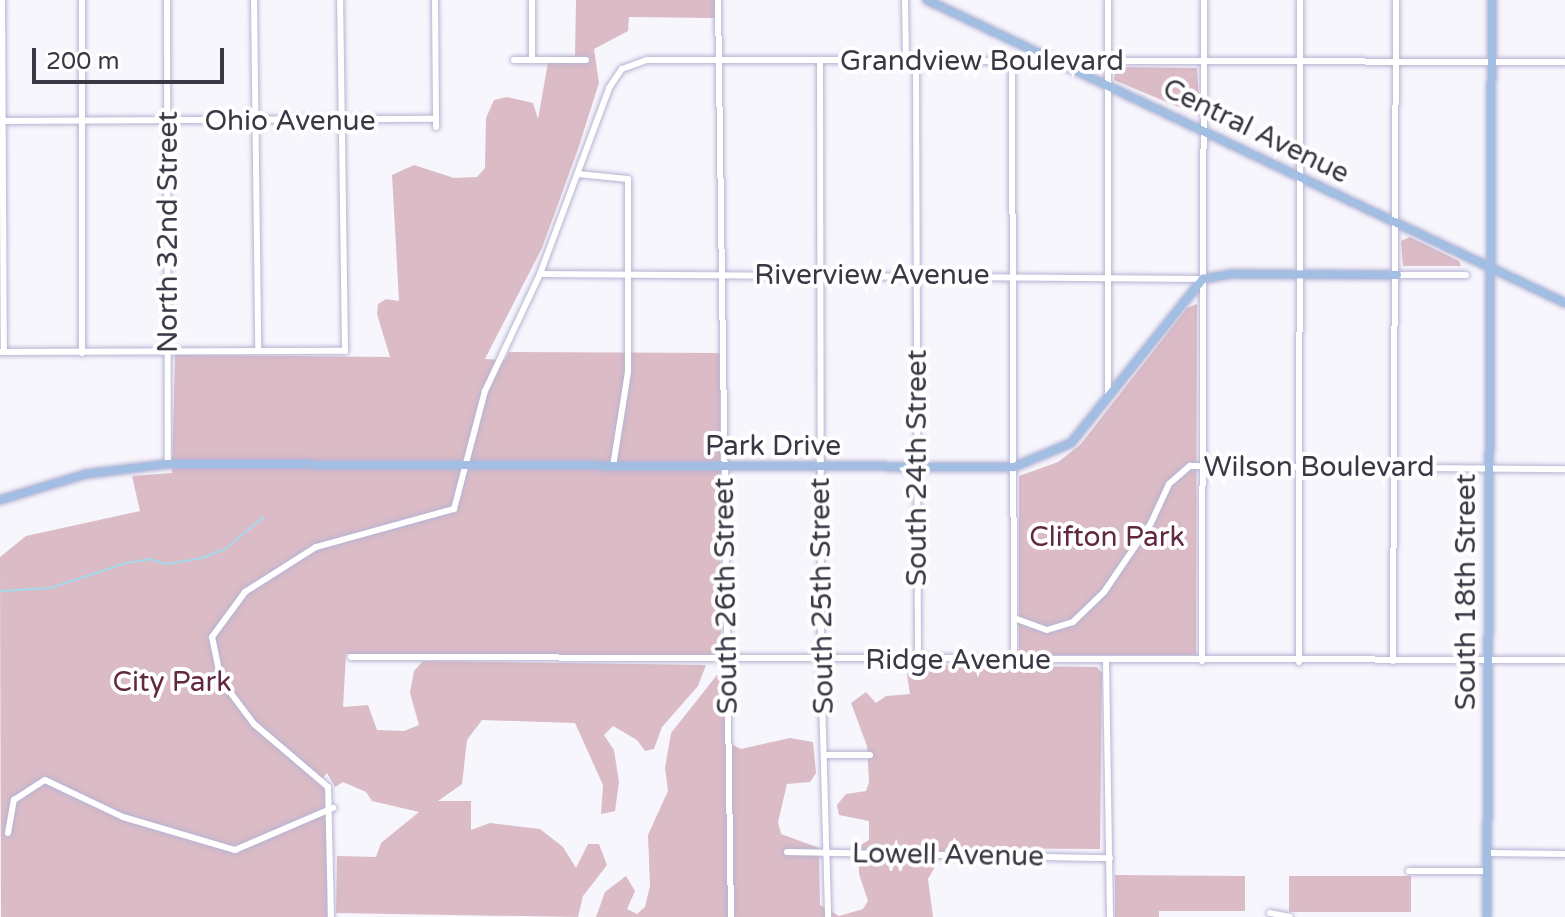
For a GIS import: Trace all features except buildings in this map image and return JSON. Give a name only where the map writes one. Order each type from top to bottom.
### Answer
[{"type":"main road","name":"Central Avenue","points":[[927,0],[1565,303]]},
{"type":"main road","name":"South 18th Street","points":[[1487,917],[1492,0]]},
{"type":"main road","points":[[1203,279],[1397,275]]},
{"type":"main road","name":"Park Drive","points":[[0,500],[86,474],[168,464],[464,468],[1014,467],[1071,443],[1203,279]]},
{"type":"street","points":[[2,0],[1,352],[82,353],[345,351],[340,0]]},
{"type":"street","points":[[82,0],[82,353]]},
{"type":"street","name":"North 32nd Street","points":[[167,0],[168,464]]},
{"type":"street","points":[[254,0],[258,351]]},
{"type":"street","name":"Ohio Avenue","points":[[1,121],[436,123],[435,0]]},
{"type":"street","points":[[532,0],[532,60]]},
{"type":"street","name":"South 26th Street","points":[[718,0],[722,62],[731,917]]},
{"type":"street","points":[[905,0],[906,60]]},
{"type":"street","points":[[1108,0],[1108,399]]},
{"type":"street","points":[[1202,661],[1204,0]]},
{"type":"street","points":[[1299,662],[1300,0]]},
{"type":"street","points":[[1393,661],[1396,0]]},
{"type":"street","points":[[514,60],[586,60]]},
{"type":"street","name":"Grandview Boulevard","points":[[333,808],[322,779],[268,739],[227,689],[215,667],[212,637],[245,592],[316,547],[358,531],[448,513],[460,498],[464,468],[490,378],[540,274],[609,88],[622,69],[647,60],[1565,62]]},
{"type":"street","name":"South 25th Street","points":[[820,60],[821,661],[828,917]]},
{"type":"street","name":"South 24th Street","points":[[916,60],[918,660]]},
{"type":"street","points":[[1012,60],[1014,659]]},
{"type":"street","points":[[578,174],[628,179],[628,372],[613,467]]},
{"type":"street","name":"Riverview Avenue","points":[[540,274],[1108,275],[1203,279]]},
{"type":"street","points":[[1397,275],[1466,275]]},
{"type":"street","name":"Wilson Boulevard","points":[[1014,618],[1047,630],[1073,622],[1104,592],[1151,523],[1169,484],[1181,471],[1203,466],[1565,469]]},
{"type":"street","name":"Ridge Avenue","points":[[351,657],[726,662],[1565,660]]},
{"type":"street","points":[[1106,661],[1110,917]]},
{"type":"street","points":[[824,755],[870,755]]},
{"type":"street","points":[[8,833],[14,800],[45,780],[135,821],[235,850],[333,808],[331,917]]},
{"type":"street","name":"Lowell Avenue","points":[[787,852],[1110,858]]},
{"type":"street","points":[[1487,853],[1565,854]]},
{"type":"street","points":[[1409,871],[1487,871]]},
{"type":"street","points":[[1270,913],[1290,917]]},
{"type":"green space","name":"City Park","points":[[576,0],[715,0],[715,18],[629,17],[628,31],[594,49],[599,83],[578,149],[542,248],[485,359],[505,360],[509,352],[720,353],[721,652],[716,657],[346,654],[343,707],[368,705],[377,730],[404,731],[419,725],[410,693],[414,671],[423,661],[706,665],[698,686],[662,727],[654,749],[645,751],[637,740],[613,726],[604,735],[614,750],[619,782],[615,811],[601,814],[603,785],[575,723],[482,720],[467,740],[462,784],[438,801],[471,801],[471,830],[490,823],[540,829],[563,847],[576,868],[588,844],[599,844],[607,865],[583,896],[578,917],[336,913],[337,856],[376,857],[381,843],[419,812],[372,801],[366,792],[343,782],[335,787],[327,773],[319,782],[327,792],[327,917],[1,917],[0,557],[26,536],[140,511],[132,476],[172,473],[175,355],[390,357],[377,314],[378,304],[386,299],[399,301],[392,175],[414,165],[454,178],[477,177],[485,168],[486,118],[494,100],[507,97],[533,103],[538,119],[549,57],[575,56]]},
{"type":"green space","points":[[1116,67],[1197,68],[1200,116],[1114,80]]},
{"type":"green space","points":[[1410,237],[1459,261],[1461,266],[1403,266],[1401,241]]},
{"type":"green space","name":"Clifton Park","points":[[1197,304],[1196,655],[1019,655],[1019,476],[1058,462],[1080,445],[1187,308]]},
{"type":"green space","points":[[918,665],[1097,667],[1102,673],[1100,849],[946,848],[928,879],[933,917],[596,917],[605,892],[626,876],[635,891],[627,909],[637,914],[645,907],[650,886],[648,835],[668,791],[665,768],[671,733],[717,675],[724,677],[727,742],[741,749],[790,738],[813,742],[816,773],[810,782],[787,784],[778,822],[781,834],[819,848],[820,905],[839,916],[863,909],[868,901],[859,874],[859,846],[869,840],[869,821],[839,815],[837,805],[846,794],[866,791],[869,782],[867,746],[851,703],[866,692],[876,703],[886,696],[910,694],[906,668]]},
{"type":"green space","points":[[1115,875],[1245,876],[1245,911],[1159,911],[1159,917],[1115,917]]},
{"type":"green space","points":[[1289,876],[1411,876],[1411,912],[1289,912]]},
{"type":"waterway","points":[[0,591],[50,588],[126,563],[150,559],[165,564],[202,558],[225,549],[264,517]]}]
